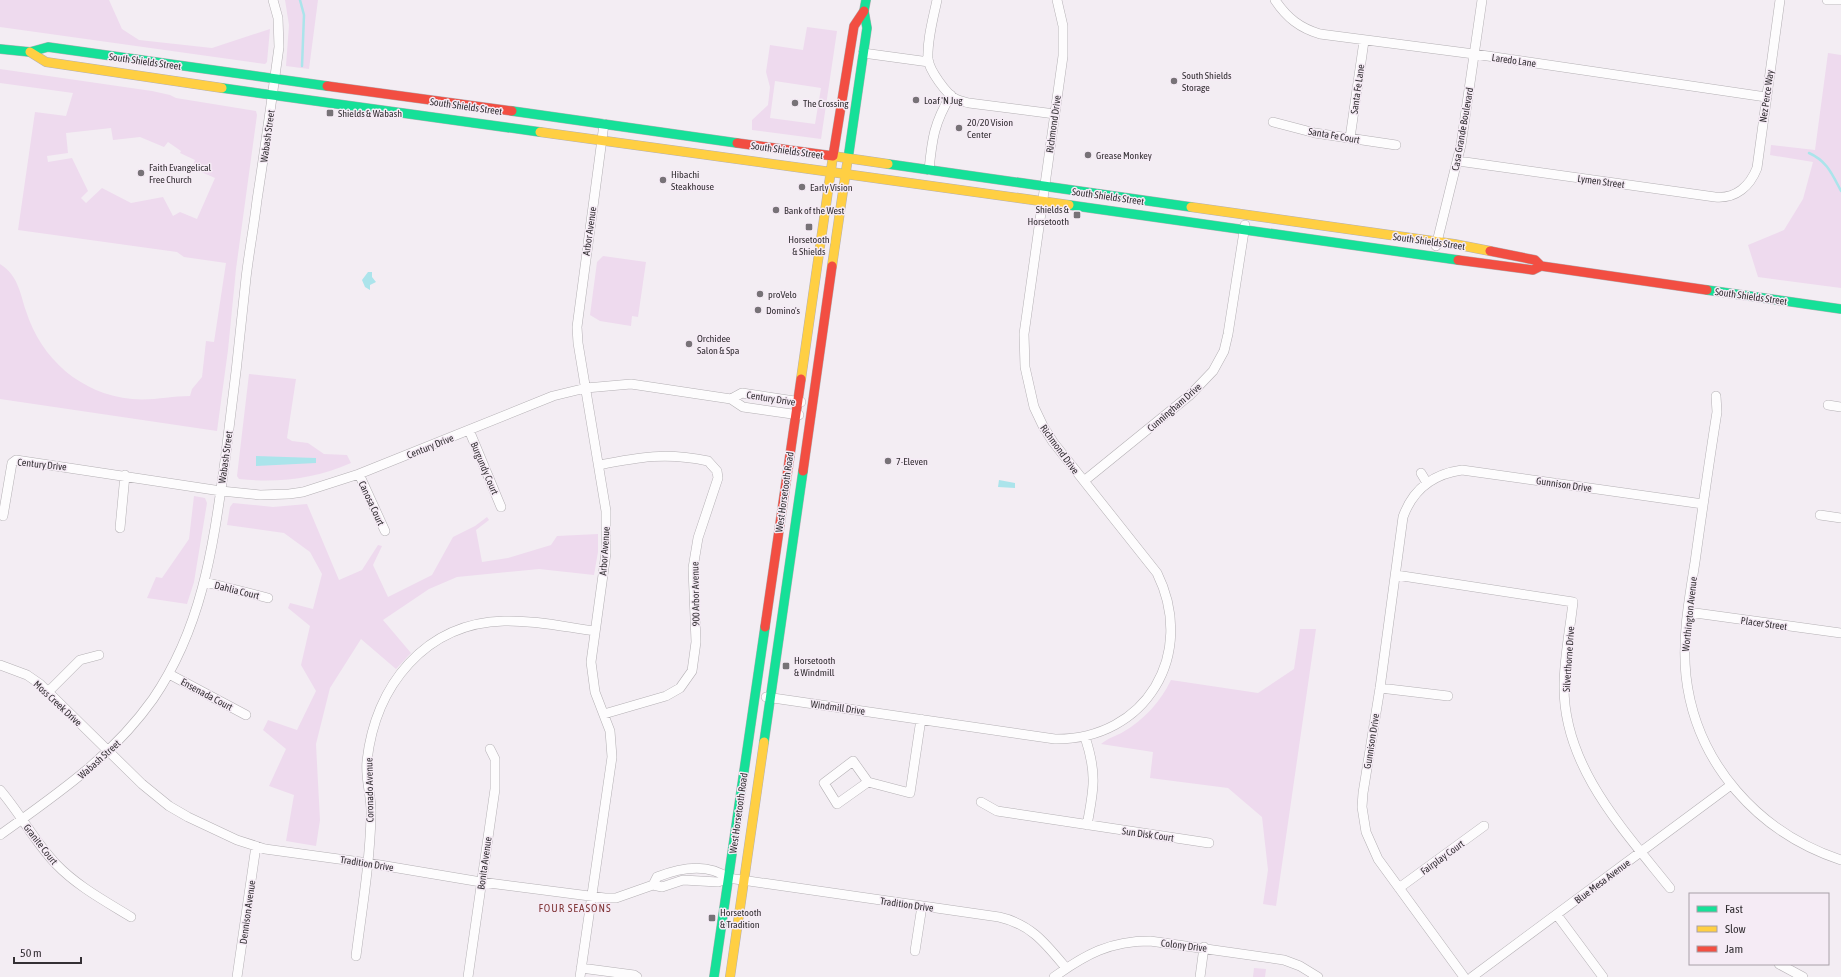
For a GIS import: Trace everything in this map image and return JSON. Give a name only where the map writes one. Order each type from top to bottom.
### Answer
[{"type":"main road","name":"West Horsetooth Road","points":[[730,977],[867,28],[864,11],[866,0]]},
{"type":"main road","name":"West Horsetooth Road","points":[[714,977],[833,156],[854,26],[864,11]]},
{"type":"main road","name":"South Shields Street","points":[[0,49],[30,52],[48,47],[274,80],[833,156],[1044,188],[1437,242],[1535,260],[1541,266]]},
{"type":"main road","name":"South Shields Street","points":[[30,52],[46,62],[272,95],[602,139],[1533,270],[1541,266],[1841,309]]},
{"type":"street","name":"Wabash Street","points":[[0,835],[54,796],[108,752],[136,721],[169,674],[196,613],[212,552],[221,491],[240,346],[246,276],[274,80],[280,30],[273,0]]},
{"type":"street","points":[[937,0],[931,25],[929,62],[940,83],[951,95],[956,99],[968,103],[1055,114]]},
{"type":"street","name":"Richmond Drive","points":[[1058,0],[1064,39],[1063,56],[1024,334],[1025,367],[1034,407],[1043,426],[1053,442],[1157,573],[1166,592],[1171,621],[1167,660],[1156,685],[1148,698],[1124,720],[1110,728],[1085,737]]},
{"type":"street","name":"Laredo Lane","points":[[1275,0],[1288,17],[1309,31],[1320,34],[1364,41],[1474,54],[1766,97]]},
{"type":"street","name":"Casa Grande Boulevard","points":[[1434,256],[1458,161],[1482,0]]},
{"type":"street","name":"Nez Perce Way","points":[[1744,189],[1753,177],[1757,168],[1780,0]]},
{"type":"street","points":[[1827,0],[1841,0]]},
{"type":"street","name":"Santa Fe Lane","points":[[1350,138],[1364,41]]},
{"type":"street","points":[[863,53],[929,62]]},
{"type":"street","points":[[929,170],[933,132],[939,115],[951,95]]},
{"type":"street","name":"Santa Fe Court","points":[[1273,122],[1315,132],[1396,145]]},
{"type":"street","name":"Arbor Avenue","points":[[581,972],[612,757],[610,731],[595,692],[591,662],[606,553],[606,511],[577,327],[604,124]]},
{"type":"street","name":"Lymen Street","points":[[1458,161],[1715,197],[1729,196],[1744,189]]},
{"type":"street","name":"Cunningham Drive","points":[[1084,481],[1190,395],[1212,371],[1224,351],[1228,334],[1246,216]]},
{"type":"street","name":"Century Drive","points":[[3,516],[12,463],[16,460],[221,491],[260,494],[289,494],[327,486],[553,396],[586,388],[630,384],[731,398],[744,407],[811,416]]},
{"type":"street","name":"Century Drive","points":[[731,398],[742,393],[812,404]]},
{"type":"street","name":"Worthington Avenue","points":[[1716,396],[1717,412],[1688,612],[1685,654],[1689,695],[1702,735],[1712,756],[1731,785],[1753,810],[1786,835],[1823,854],[1841,860]]},
{"type":"street","points":[[1828,405],[1841,407]]},
{"type":"street","name":"Burgundy Court","points":[[469,430],[501,507]]},
{"type":"street","name":"900 Arbor Avenue","points":[[598,465],[647,456],[676,455],[708,460],[717,472],[718,478],[698,538],[693,568],[696,642],[692,671],[680,688],[666,696],[604,714]]},
{"type":"street","name":"Gunnison Drive","points":[[1464,977],[1371,847],[1363,820],[1363,793],[1380,688],[1405,512],[1413,496],[1427,483],[1449,472],[1471,471],[1703,504]]},
{"type":"street","points":[[1421,473],[1427,483]]},
{"type":"street","name":"Canosa Court","points":[[358,474],[384,531]]},
{"type":"street","points":[[120,528],[125,476]]},
{"type":"street","points":[[1820,515],[1841,518]]},
{"type":"street","name":"Silverthorne Drive","points":[[1396,575],[1573,602],[1564,688],[1573,737],[1591,784],[1641,852],[1670,888]]},
{"type":"street","name":"Dahlia Court","points":[[205,582],[268,598]]},
{"type":"street","name":"Placer Street","points":[[1688,612],[1841,633]]},
{"type":"street","name":"Coronado Avenue","points":[[356,956],[368,863],[371,814],[367,762],[371,732],[386,693],[400,673],[412,660],[442,638],[455,632],[486,623],[520,621],[595,631]]},
{"type":"street","points":[[49,691],[80,660],[99,655]]},
{"type":"street","name":"Moss Creek Drive","points":[[0,665],[28,675],[49,691],[108,752]]},
{"type":"street","name":"Ensenada Court","points":[[169,674],[246,715]]},
{"type":"street","points":[[1380,688],[1448,696]]},
{"type":"street","name":"Windmill Drive","points":[[755,695],[1055,739],[1085,737]]},
{"type":"street","points":[[868,782],[838,804],[824,783],[853,761],[868,782],[910,793],[921,719]]},
{"type":"street","points":[[1085,737],[1094,771],[1094,787],[1087,825]]},
{"type":"street","name":"Bonita Avenue","points":[[468,977],[495,789],[495,759],[490,749]]},
{"type":"street","name":"Tradition Drive","points":[[108,752],[142,784],[169,806],[215,831],[256,846],[481,882],[616,898],[653,885],[657,877],[682,869],[719,872],[728,878],[999,917],[1022,924],[1044,940],[1066,968]]},
{"type":"street","name":"Blue Mesa Avenue","points":[[1472,977],[1731,785]]},
{"type":"street","name":"Granite Court","points":[[0,790],[43,850],[56,865],[78,883],[131,917]]},
{"type":"street","name":"Sun Disk Court","points":[[981,802],[997,811],[1209,843]]},
{"type":"street","name":"Fairplay Court","points":[[1399,888],[1484,826]]},
{"type":"street","name":"Dennison Avenue","points":[[237,977],[256,846]]},
{"type":"street","points":[[915,951],[922,906]]},
{"type":"street","points":[[1557,915],[1604,977]]},
{"type":"street","name":"Colony Drive","points":[[1054,977],[1088,954],[1118,944],[1150,941],[1204,947],[1284,960],[1300,966],[1318,977]]},
{"type":"street","points":[[1200,977],[1204,947]]},
{"type":"street","points":[[1781,965],[1803,977]]},
{"type":"street","points":[[581,972],[634,975],[637,977]]},
{"type":"shaded area","points":[[0,0],[109,0],[122,29],[139,40],[212,48],[270,29],[267,62],[265,64],[0,27]]},
{"type":"shaded area","points":[[285,0],[318,0],[309,69],[286,66],[289,25]]},
{"type":"shaded area","points":[[807,27],[837,31],[821,139],[752,130],[752,120],[768,105],[770,87],[766,72],[770,45],[803,50]],"holes":[[[775,81],[821,88],[815,124],[770,118]]]},
{"type":"shaded area","points":[[1828,53],[1841,55],[1841,288],[1758,277],[1748,245],[1784,230],[1803,199],[1813,162],[1770,155],[1771,145],[1815,150]]},
{"type":"shaded area","points":[[0,69],[152,91],[176,98],[256,111],[257,115],[236,269],[228,350],[217,431],[0,399],[0,264],[11,273],[15,279],[33,328],[42,344],[53,359],[66,371],[80,382],[113,396],[132,399],[154,399],[190,396],[192,389],[202,377],[206,341],[214,342],[226,263],[184,257],[177,252],[18,230],[35,112],[66,116],[73,93],[0,83]],"holes":[[[111,128],[113,140],[140,137],[164,147],[168,142],[181,151],[180,153],[195,160],[192,168],[215,178],[197,219],[180,212],[173,216],[163,197],[131,203],[102,188],[86,203],[81,198],[88,191],[72,158],[48,162],[47,156],[68,153],[66,133]]]},
{"type":"shaded area","points":[[603,256],[646,262],[638,317],[632,316],[631,326],[600,321],[590,315],[597,262]]},
{"type":"shaded area","points":[[249,374],[296,379],[287,438],[292,441],[308,443],[324,454],[347,455],[351,463],[324,473],[282,480],[239,479],[237,476]]},
{"type":"shaded area","points":[[194,496],[205,498],[207,503],[194,582],[187,604],[147,598],[156,577],[162,578],[189,539]]},
{"type":"shaded area","points":[[233,503],[273,507],[307,504],[339,580],[362,570],[378,545],[382,546],[373,565],[388,597],[432,575],[453,537],[475,526],[487,517],[489,520],[476,530],[482,562],[508,558],[551,545],[557,536],[598,534],[598,552],[594,575],[539,569],[457,577],[429,589],[383,620],[411,653],[396,669],[361,639],[330,688],[316,744],[320,820],[316,846],[286,841],[294,795],[269,786],[286,749],[263,730],[268,720],[297,730],[316,691],[301,665],[310,626],[288,608],[290,603],[313,609],[322,574],[310,552],[284,533],[227,525],[230,507]]},
{"type":"shaded area","points":[[1300,629],[1316,629],[1276,906],[1263,904],[1268,870],[1262,817],[1228,788],[1150,778],[1153,752],[1101,744],[1131,727],[1145,716],[1157,703],[1171,680],[1258,693],[1294,669]]},
{"type":"shaded area","points":[[1254,968],[1266,969],[1265,977],[1253,977]]},
{"type":"water","points":[[368,272],[372,272],[372,277],[376,282],[370,285],[370,290],[365,287],[362,280]]},
{"type":"water","points":[[256,456],[316,458],[316,463],[256,466]]},
{"type":"water","points":[[999,480],[1015,483],[1015,488],[998,487]]},
{"type":"waterway","points":[[300,0],[304,15],[302,66]]},
{"type":"waterway","points":[[1809,153],[1825,164],[1841,191]]},
{"type":"traffic: fast","points":[[848,159],[867,28],[864,11],[866,0]]},
{"type":"traffic: fast","points":[[0,49],[30,52],[48,47],[327,86]]},
{"type":"traffic: fast","points":[[222,88],[540,132]]},
{"type":"traffic: fast","points":[[512,111],[737,143]]},
{"type":"traffic: fast","points":[[888,164],[1191,207]]},
{"type":"traffic: fast","points":[[1069,205],[1458,260]]},
{"type":"traffic: fast","points":[[1707,290],[1841,309]]},
{"type":"traffic: fast","points":[[764,742],[803,471]]},
{"type":"traffic: fast","points":[[714,977],[765,627]]},
{"type":"traffic: slow","points":[[30,52],[46,62],[222,88]]},
{"type":"traffic: slow","points":[[540,132],[831,172]]},
{"type":"traffic: slow","points":[[801,379],[833,156],[888,164]]},
{"type":"traffic: slow","points":[[832,266],[847,164]]},
{"type":"traffic: slow","points":[[831,172],[1069,205]]},
{"type":"traffic: slow","points":[[1191,207],[1454,244],[1490,251]]},
{"type":"traffic: slow","points":[[730,977],[764,742]]},
{"type":"traffic: jam","points":[[737,143],[833,156],[854,26],[864,11]]},
{"type":"traffic: jam","points":[[327,86],[512,111]]},
{"type":"traffic: jam","points":[[1490,251],[1535,260],[1541,266]]},
{"type":"traffic: jam","points":[[1458,260],[1533,270],[1541,266],[1707,290]]},
{"type":"traffic: jam","points":[[803,471],[832,266]]},
{"type":"traffic: jam","points":[[765,627],[801,379]]},
{"type":"place","name":"South Shields Storage","points":[[1174,81]]},
{"type":"place","name":"Loaf 'N Jug","points":[[916,100]]},
{"type":"place","name":"The Crossing","points":[[795,103]]},
{"type":"place","name":"Shields & Wabash","points":[[330,113]]},
{"type":"place","name":"20/20 Vision Center","points":[[959,128]]},
{"type":"place","name":"Grease Monkey","points":[[1088,155]]},
{"type":"place","name":"Faith Evangelical Free Church","points":[[141,173]]},
{"type":"place","name":"Hibachi Steakhouse","points":[[663,180]]},
{"type":"place","name":"Early Vision","points":[[802,187]]},
{"type":"place","name":"Bank of the West","points":[[776,210]]},
{"type":"place","name":"Shields & Horsetooth","points":[[1077,215]]},
{"type":"place","name":"Horsetooth & Shields","points":[[809,227]]},
{"type":"place","name":"proVelo","points":[[760,294]]},
{"type":"place","name":"Domino's","points":[[758,310]]},
{"type":"place","name":"Orchidee Salon & Spa","points":[[689,344]]},
{"type":"place","name":"7-Eleven","points":[[888,461]]},
{"type":"place","name":"Horsetooth & Windmill","points":[[786,666]]},
{"type":"place","name":"Horsetooth & Tradition","points":[[712,918]]},
{"type":"district","name":"FOUR SEASONS","points":[[575,908]]}]
